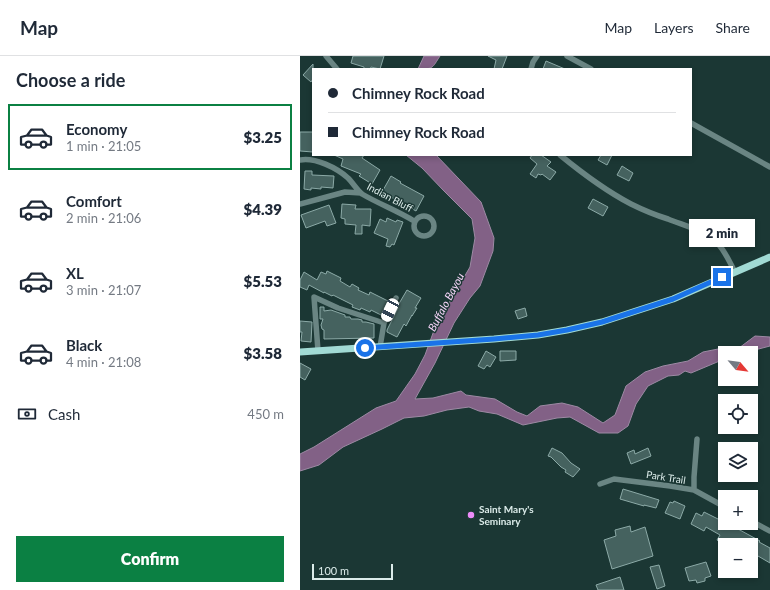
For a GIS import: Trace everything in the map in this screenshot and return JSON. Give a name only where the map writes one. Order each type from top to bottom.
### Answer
[{"type":"main road","points":[[300,352],[494,339],[538,335],[567,330],[602,322],[673,299],[770,257]]},
{"type":"street","points":[[326,56],[336,68]]},
{"type":"street","points":[[530,68],[532,62],[537,56]]},
{"type":"street","points":[[567,56],[589,68]]},
{"type":"street","points":[[692,125],[770,167]]},
{"type":"street","points":[[561,156],[580,172],[631,204],[709,236],[723,250],[735,272]]},
{"type":"street","name":"Indian Bluff","points":[[300,160],[304,159],[318,162],[334,168],[343,174],[361,193],[414,221]]},
{"type":"street","points":[[300,204],[345,192],[361,193]]},
{"type":"street","points":[[318,351],[314,297],[338,308],[384,323]]},
{"type":"street","points":[[380,347],[384,323],[396,298]]},
{"type":"street","points":[[694,490],[697,439]]},
{"type":"street","name":"Park Trail","points":[[600,484],[614,479],[670,486],[694,490],[718,503]]},
{"type":"street","points":[[758,525],[770,531]]},
{"type":"shaded area","points":[[424,56],[440,56],[432,67],[418,68]]},
{"type":"shaded area","points":[[407,156],[437,156],[481,202],[494,238],[493,251],[480,286],[470,298],[454,323],[435,363],[415,399],[433,398],[461,391],[466,395],[495,399],[527,416],[540,406],[562,403],[578,407],[603,423],[615,415],[626,386],[645,372],[663,366],[688,361],[703,352],[718,349],[718,362],[691,373],[685,371],[679,375],[668,376],[648,386],[636,404],[628,426],[618,433],[599,433],[570,417],[523,425],[497,414],[479,411],[469,407],[447,410],[424,416],[404,418],[343,447],[319,465],[300,471],[300,454],[314,447],[376,408],[396,401],[415,374],[425,355],[436,325],[470,267],[475,238],[472,219],[422,168]]},
{"type":"shaded area","points":[[755,336],[770,337],[770,346],[758,349],[758,346],[742,346]]},
{"type":"building","points":[[353,56],[384,56],[380,68],[364,68],[351,63]]},
{"type":"building","points":[[488,56],[507,56],[502,68],[494,68],[496,60]]},
{"type":"building","points":[[546,61],[563,68],[543,68]]},
{"type":"building","points":[[313,64],[311,82],[303,75]]},
{"type":"building","points":[[300,132],[312,132],[312,152],[300,151]]},
{"type":"building","points":[[336,156],[363,156],[362,158],[380,170],[372,184],[359,176],[361,174],[341,166],[343,159]]},
{"type":"building","points":[[531,156],[542,156],[551,162],[547,166],[556,172],[550,180],[542,174],[538,174],[536,178],[530,174],[537,164],[530,158]]},
{"type":"building","points":[[600,156],[612,156],[607,165],[598,160]]},
{"type":"building","points":[[622,166],[633,173],[629,181],[617,175]]},
{"type":"building","points":[[305,171],[312,171],[312,175],[334,176],[333,188],[321,187],[321,189],[304,189]]},
{"type":"building","points":[[391,176],[401,182],[400,183],[424,196],[416,211],[382,192]]},
{"type":"building","points":[[593,199],[608,207],[603,216],[588,208]]},
{"type":"building","points":[[342,204],[356,205],[355,209],[371,209],[370,226],[362,225],[362,234],[355,234],[356,225],[345,224],[345,219],[341,218]]},
{"type":"building","points":[[329,205],[336,223],[327,226],[325,221],[306,228],[301,215]]},
{"type":"building","points":[[387,218],[396,222],[397,220],[403,222],[394,245],[392,244],[390,247],[386,246],[388,239],[374,233],[380,219],[386,222]]},
{"type":"building","points":[[327,271],[341,278],[340,281],[350,287],[352,284],[359,288],[358,290],[369,295],[370,292],[388,301],[381,315],[371,310],[370,312],[361,308],[360,310],[352,307],[353,305],[309,285],[307,290],[300,287],[300,280],[304,272],[317,280],[321,272],[326,274]]},
{"type":"building","points":[[407,290],[421,298],[406,326],[404,324],[397,337],[387,332],[387,330],[398,308],[397,307]]},
{"type":"building","points":[[320,307],[324,307],[324,311],[331,310],[345,315],[345,317],[350,317],[351,319],[358,319],[362,320],[362,322],[374,324],[374,338],[324,339],[324,330],[322,329],[321,325],[323,319],[320,319]]},
{"type":"building","points":[[525,308],[527,316],[518,319],[515,311]]},
{"type":"building","points":[[300,321],[312,322],[311,342],[301,341],[302,332],[300,332]]},
{"type":"building","points":[[486,351],[496,357],[490,367],[487,365],[484,369],[478,366]]},
{"type":"building","points":[[500,351],[516,351],[516,360],[500,361]]},
{"type":"building","points":[[300,363],[311,369],[305,380],[300,377]]},
{"type":"building","points":[[552,448],[562,453],[571,463],[580,469],[573,477],[565,472],[566,470],[548,456]]},
{"type":"building","points":[[648,448],[651,456],[631,464],[627,453],[634,450],[635,454]]},
{"type":"building","points":[[623,489],[659,500],[656,508],[620,499]]},
{"type":"building","points":[[674,501],[685,506],[680,519],[665,513],[670,502],[673,503]]},
{"type":"building","points":[[704,512],[718,519],[718,530],[740,530],[754,538],[718,538],[720,535],[706,527],[704,531],[691,524],[696,513],[702,516]]},
{"type":"building","points":[[630,526],[631,532],[645,527],[653,556],[612,569],[604,540],[616,536],[615,530]]},
{"type":"building","points":[[758,540],[770,548],[770,563],[758,556]]},
{"type":"building","points":[[706,562],[711,576],[705,578],[705,581],[697,583],[696,580],[689,581],[685,568]]},
{"type":"building","points":[[659,565],[665,586],[657,589],[650,567]]},
{"type":"building","points":[[620,577],[624,590],[598,590],[596,585]]},
{"type":"place","name":"Saint Mary's Seminary","points":[[471,515]]},
{"type":"route","points":[[365,348],[494,339],[538,335],[567,330],[602,322],[673,299],[722,277]]},
{"type":"water label","name":"Buffalo Bayou","points":[[446,302]]}]
